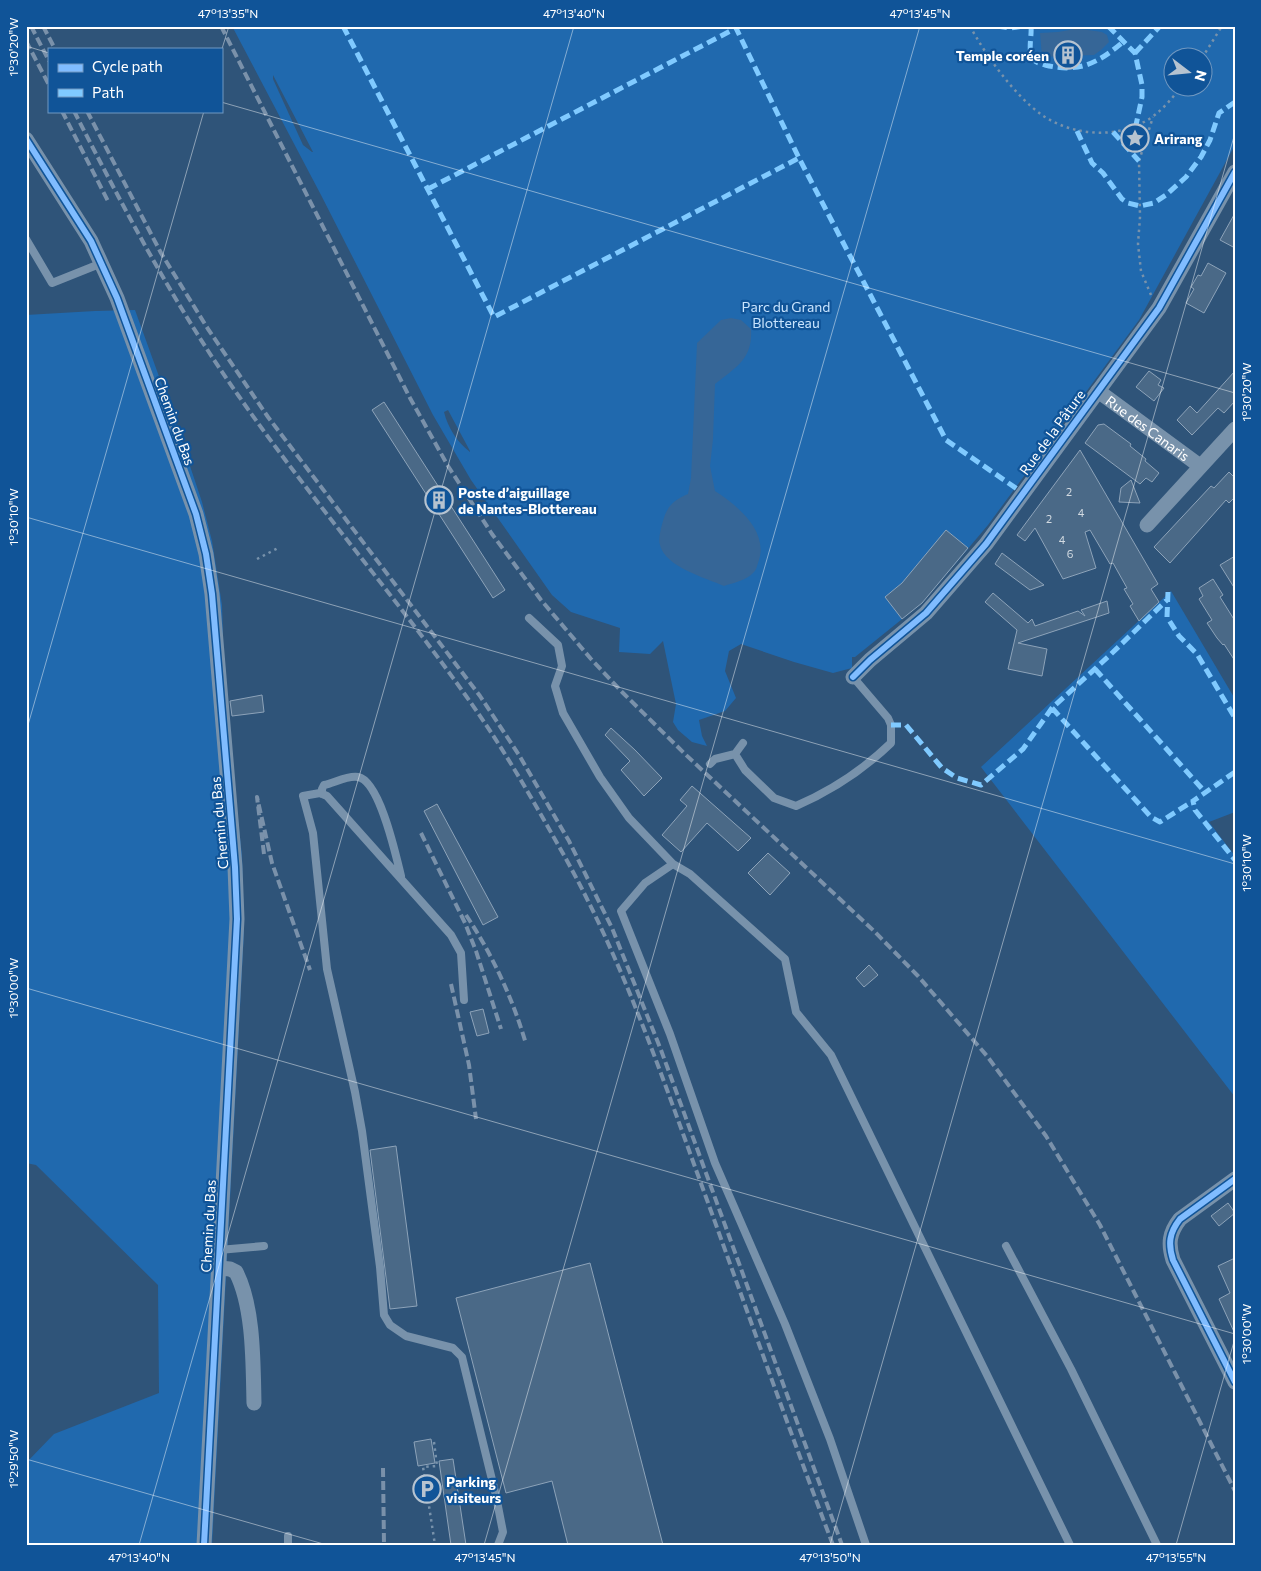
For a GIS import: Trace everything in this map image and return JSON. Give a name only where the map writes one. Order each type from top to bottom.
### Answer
[{"type":"street","name":"Chemin du Bas","points":[[26,139],[91,241],[117,298],[196,514],[206,554],[212,594],[235,867],[237,919],[204,1545]]},
{"type":"street","name":"Rue de la Pâture","points":[[853,677],[870,660],[926,613],[986,544],[1159,308],[1235,172]]},
{"type":"street","name":"Rue des Canaris","points":[[1098,391],[1200,466]]},
{"type":"street","name":"Rue des Canaris","points":[[1146,525],[1235,429]]},
{"type":"street","points":[[1235,1179],[1180,1219],[1174,1228],[1170,1240],[1173,1260],[1235,1382]]},
{"type":"street","points":[[218,1268],[230,1269],[236,1272],[243,1292],[252,1342],[254,1403]]},
{"type":"lane","points":[[26,239],[52,283],[102,262]]},
{"type":"lane","points":[[529,618],[558,645],[562,666],[555,686],[563,713],[596,769],[629,818],[673,864],[690,874],[785,959],[796,1012],[831,1055],[1070,1545]]},
{"type":"lane","points":[[735,754],[745,770],[774,798],[796,806],[826,793],[870,764],[891,743],[888,718],[853,677]]},
{"type":"lane","points":[[710,764],[715,759],[735,754],[742,743]]},
{"type":"lane","points":[[322,794],[324,785],[353,777],[360,777],[367,782],[389,827],[402,879]]},
{"type":"lane","points":[[464,1000],[463,963],[456,942],[327,796],[322,794],[303,796],[313,833],[327,969],[356,1092],[380,1267],[384,1315],[390,1325],[406,1336],[453,1348],[462,1357],[503,1532],[498,1545]]},
{"type":"lane","points":[[673,864],[645,883],[620,911],[670,1034],[715,1163],[784,1324],[830,1439],[866,1545]]},
{"type":"lane","points":[[220,1250],[264,1246]]},
{"type":"lane","points":[[1006,1246],[1071,1369],[1157,1545]]},
{"type":"lane","points":[[288,1536],[288,1545]]},
{"type":"path","points":[[972,26],[981,46],[1020,96],[1043,116],[1074,131],[1113,132],[1144,123],[1154,116],[1171,98]]},
{"type":"path","points":[[1208,48],[1222,26]]},
{"type":"path","points":[[1154,116],[1139,161],[1138,244],[1141,271],[1149,292],[1159,308]]},
{"type":"path","points":[[257,559],[280,547]]},
{"type":"path","points":[[434,1442],[437,1466],[424,1467],[435,1545]]},
{"type":"green space","name":"Parc du Grand Blottereau","points":[[232,26],[1235,26],[1235,145],[1139,320],[988,525],[922,603],[855,657],[852,657],[852,668],[833,673],[741,644],[729,651],[725,671],[736,698],[725,711],[699,720],[702,736],[707,746],[692,742],[678,730],[673,722],[676,704],[663,641],[650,654],[619,652],[620,628],[571,612],[552,595],[471,480],[433,415]],"holes":[[[273,75],[313,152],[303,145],[273,79]],[[448,410],[470,451],[470,452],[461,444],[448,424],[444,412]]]},
{"type":"green space","points":[[135,310],[202,502],[212,541],[222,605],[224,672],[230,751],[242,855],[244,931],[212,1545],[26,1545],[26,1463],[54,1434],[159,1393],[158,1285],[36,1165],[26,1163],[26,315]]},
{"type":"green space","points":[[1171,591],[1235,699],[1235,812],[1209,822],[1235,856],[1235,1097],[981,767]]},
{"type":"shaded area","points":[[1075,29],[1102,32],[1107,35],[1109,42],[1094,55],[1042,57],[1040,33]]},
{"type":"shaded area","points":[[731,318],[741,320],[751,329],[751,339],[749,348],[742,361],[715,384],[710,466],[715,491],[733,504],[750,521],[760,541],[761,552],[754,572],[744,579],[724,586],[678,566],[663,553],[659,539],[663,521],[669,507],[675,501],[688,494],[691,478],[697,343],[721,320]]},
{"type":"building","name":"Temple coréen","points":[[1074,48],[1074,61],[1061,61],[1061,49]]},
{"type":"building","points":[[1235,213],[1235,248],[1220,240]]},
{"type":"building","points":[[1208,263],[1226,273],[1204,313],[1186,303],[1194,289],[1191,287],[1198,275],[1201,276]]},
{"type":"building","points":[[1149,371],[1161,380],[1158,385],[1164,388],[1154,401],[1136,387]]},
{"type":"building","points":[[1235,371],[1235,401],[1224,413],[1218,408],[1192,435],[1177,420],[1190,406],[1197,413]]},
{"type":"building","name":"Poste d’aiguillage de Nantes-Blottereau","points":[[384,402],[505,590],[493,598],[372,410]]},
{"type":"building","points":[[1104,424],[1131,444],[1130,446],[1159,473],[1152,482],[1146,478],[1140,484],[1085,443],[1098,425]]},
{"type":"building","points":[[1080,450],[1158,584],[1151,589],[1159,602],[1139,621],[1130,606],[1133,604],[1124,589],[1127,588],[1113,563],[1110,564],[1090,530],[1085,532],[1096,568],[1063,579],[1035,528],[1025,541],[1017,535]]},
{"type":"building","points":[[1229,472],[1235,478],[1235,497],[1229,503],[1226,500],[1170,563],[1154,547],[1211,486],[1214,488]]},
{"type":"building","points":[[1131,480],[1140,503],[1119,502],[1121,488]]},
{"type":"building","points":[[946,530],[968,548],[922,603],[902,619],[885,597],[902,583]]},
{"type":"building","points":[[1002,553],[1044,585],[1030,590],[995,564]]},
{"type":"building","points":[[1235,556],[1235,589],[1220,565]]},
{"type":"building","points":[[1213,579],[1223,595],[1220,597],[1235,621],[1235,661],[1207,623],[1212,620],[1199,599],[1203,596],[1199,588]]},
{"type":"building","points":[[993,593],[1028,623],[1032,619],[1035,626],[1078,611],[1085,616],[1081,610],[1107,601],[1109,613],[1018,643],[1047,649],[1042,676],[1008,669],[1017,630],[985,602]]},
{"type":"building","points":[[262,695],[264,712],[232,716],[230,701]]},
{"type":"building","points":[[611,728],[662,778],[644,796],[621,770],[630,761],[605,735]]},
{"type":"building","points":[[692,786],[751,838],[738,851],[707,823],[681,852],[662,835],[687,806],[680,800]]},
{"type":"building","points":[[437,804],[498,917],[483,925],[424,811]]},
{"type":"building","points":[[768,853],[790,873],[770,895],[748,873]]},
{"type":"building","points":[[869,965],[878,975],[864,987],[856,978]]},
{"type":"building","points":[[483,1009],[489,1033],[477,1036],[470,1012]]},
{"type":"building","points":[[396,1146],[417,1306],[390,1309],[370,1150]]},
{"type":"building","points":[[1228,1203],[1235,1213],[1219,1226],[1211,1216]]},
{"type":"building","points":[[1235,1258],[1235,1334],[1219,1299],[1230,1293],[1218,1266]]},
{"type":"building","points":[[590,1263],[663,1545],[568,1545],[552,1481],[506,1493],[456,1298]]},
{"type":"building","points":[[431,1439],[435,1463],[418,1466],[414,1442]]},
{"type":"building","points":[[453,1459],[466,1545],[451,1545],[439,1461]]},
{"type":"railway","points":[[31,26],[48,59]]},
{"type":"railway","points":[[43,26],[54,48]]},
{"type":"railway","points":[[221,26],[410,398],[448,466],[492,534],[541,600],[622,692],[686,755],[874,931],[918,976],[987,1056],[1046,1136],[1100,1225],[1235,1491]]},
{"type":"railway","points":[[26,41],[48,83]]},
{"type":"railway","points":[[63,112],[109,203]]},
{"type":"railway","points":[[75,112],[151,256],[215,361],[295,473],[414,625],[471,703],[516,772],[578,882],[616,961],[649,1043],[833,1545]]},
{"type":"railway","points":[[88,112],[161,253],[208,329],[268,417],[480,696],[519,755],[569,841],[612,928],[661,1050],[842,1545]]},
{"type":"railway","points":[[264,854],[257,797],[272,863],[310,970]]},
{"type":"railway","points":[[421,833],[465,923],[501,1029]]},
{"type":"railway","points":[[466,915],[485,945],[501,977],[515,1010],[526,1044]]},
{"type":"railway","points":[[451,984],[469,1065],[476,1119]]},
{"type":"railway","points":[[383,1468],[384,1545]]},
{"type":"marked path","points":[[343,26],[494,317],[799,158]]},
{"type":"marked path","points":[[735,26],[799,158],[946,440],[1023,493]]},
{"type":"marked path","points":[[428,189],[740,26]]},
{"type":"marked path","points":[[997,26],[1011,28],[1024,26]]},
{"type":"marked path","points":[[1031,26],[1030,50],[1033,59],[1045,65],[1067,68],[1087,65],[1114,50],[1123,42]]},
{"type":"marked path","points":[[1108,26],[1135,53],[1142,85],[1142,97],[1136,125]]},
{"type":"marked path","points":[[1135,53],[1160,26]]},
{"type":"marked path","points":[[1077,131],[1092,163],[1103,173],[1122,199],[1128,203],[1140,206],[1154,203],[1186,177],[1201,157],[1210,140],[1219,113],[1235,102]]},
{"type":"marked path","points":[[1113,132],[1139,161]]},
{"type":"marked path","points":[[1168,592],[1167,617],[1179,636],[1197,654],[1235,718]]},
{"type":"marked path","points":[[891,725],[906,725],[942,768],[957,778],[981,785],[1023,749],[1052,708],[1168,599]]},
{"type":"marked path","points":[[1095,669],[1205,792]]},
{"type":"marked path","points":[[1052,708],[1151,817],[1160,822],[1193,801]]},
{"type":"marked path","points":[[1235,772],[1193,801],[1195,810],[1235,860]]},
{"type":"cycle path","points":[[26,139],[91,241],[117,298],[196,514],[206,554],[212,594],[235,867],[237,919],[204,1545]]},
{"type":"cycle path","points":[[853,677],[870,660],[926,613],[986,544],[1159,308],[1235,172]]},
{"type":"cycle path","points":[[1235,1179],[1180,1219],[1170,1239],[1173,1260],[1235,1382]]},
{"type":"place","name":"Temple coréen","points":[[1068,55]]},
{"type":"place","name":"Arirang","points":[[1135,138]]},
{"type":"place","name":"Poste d’aiguillage de Nantes-Blottereau","points":[[439,500]]},
{"type":"place","name":"Parking visiteurs","points":[[427,1489]]}]
